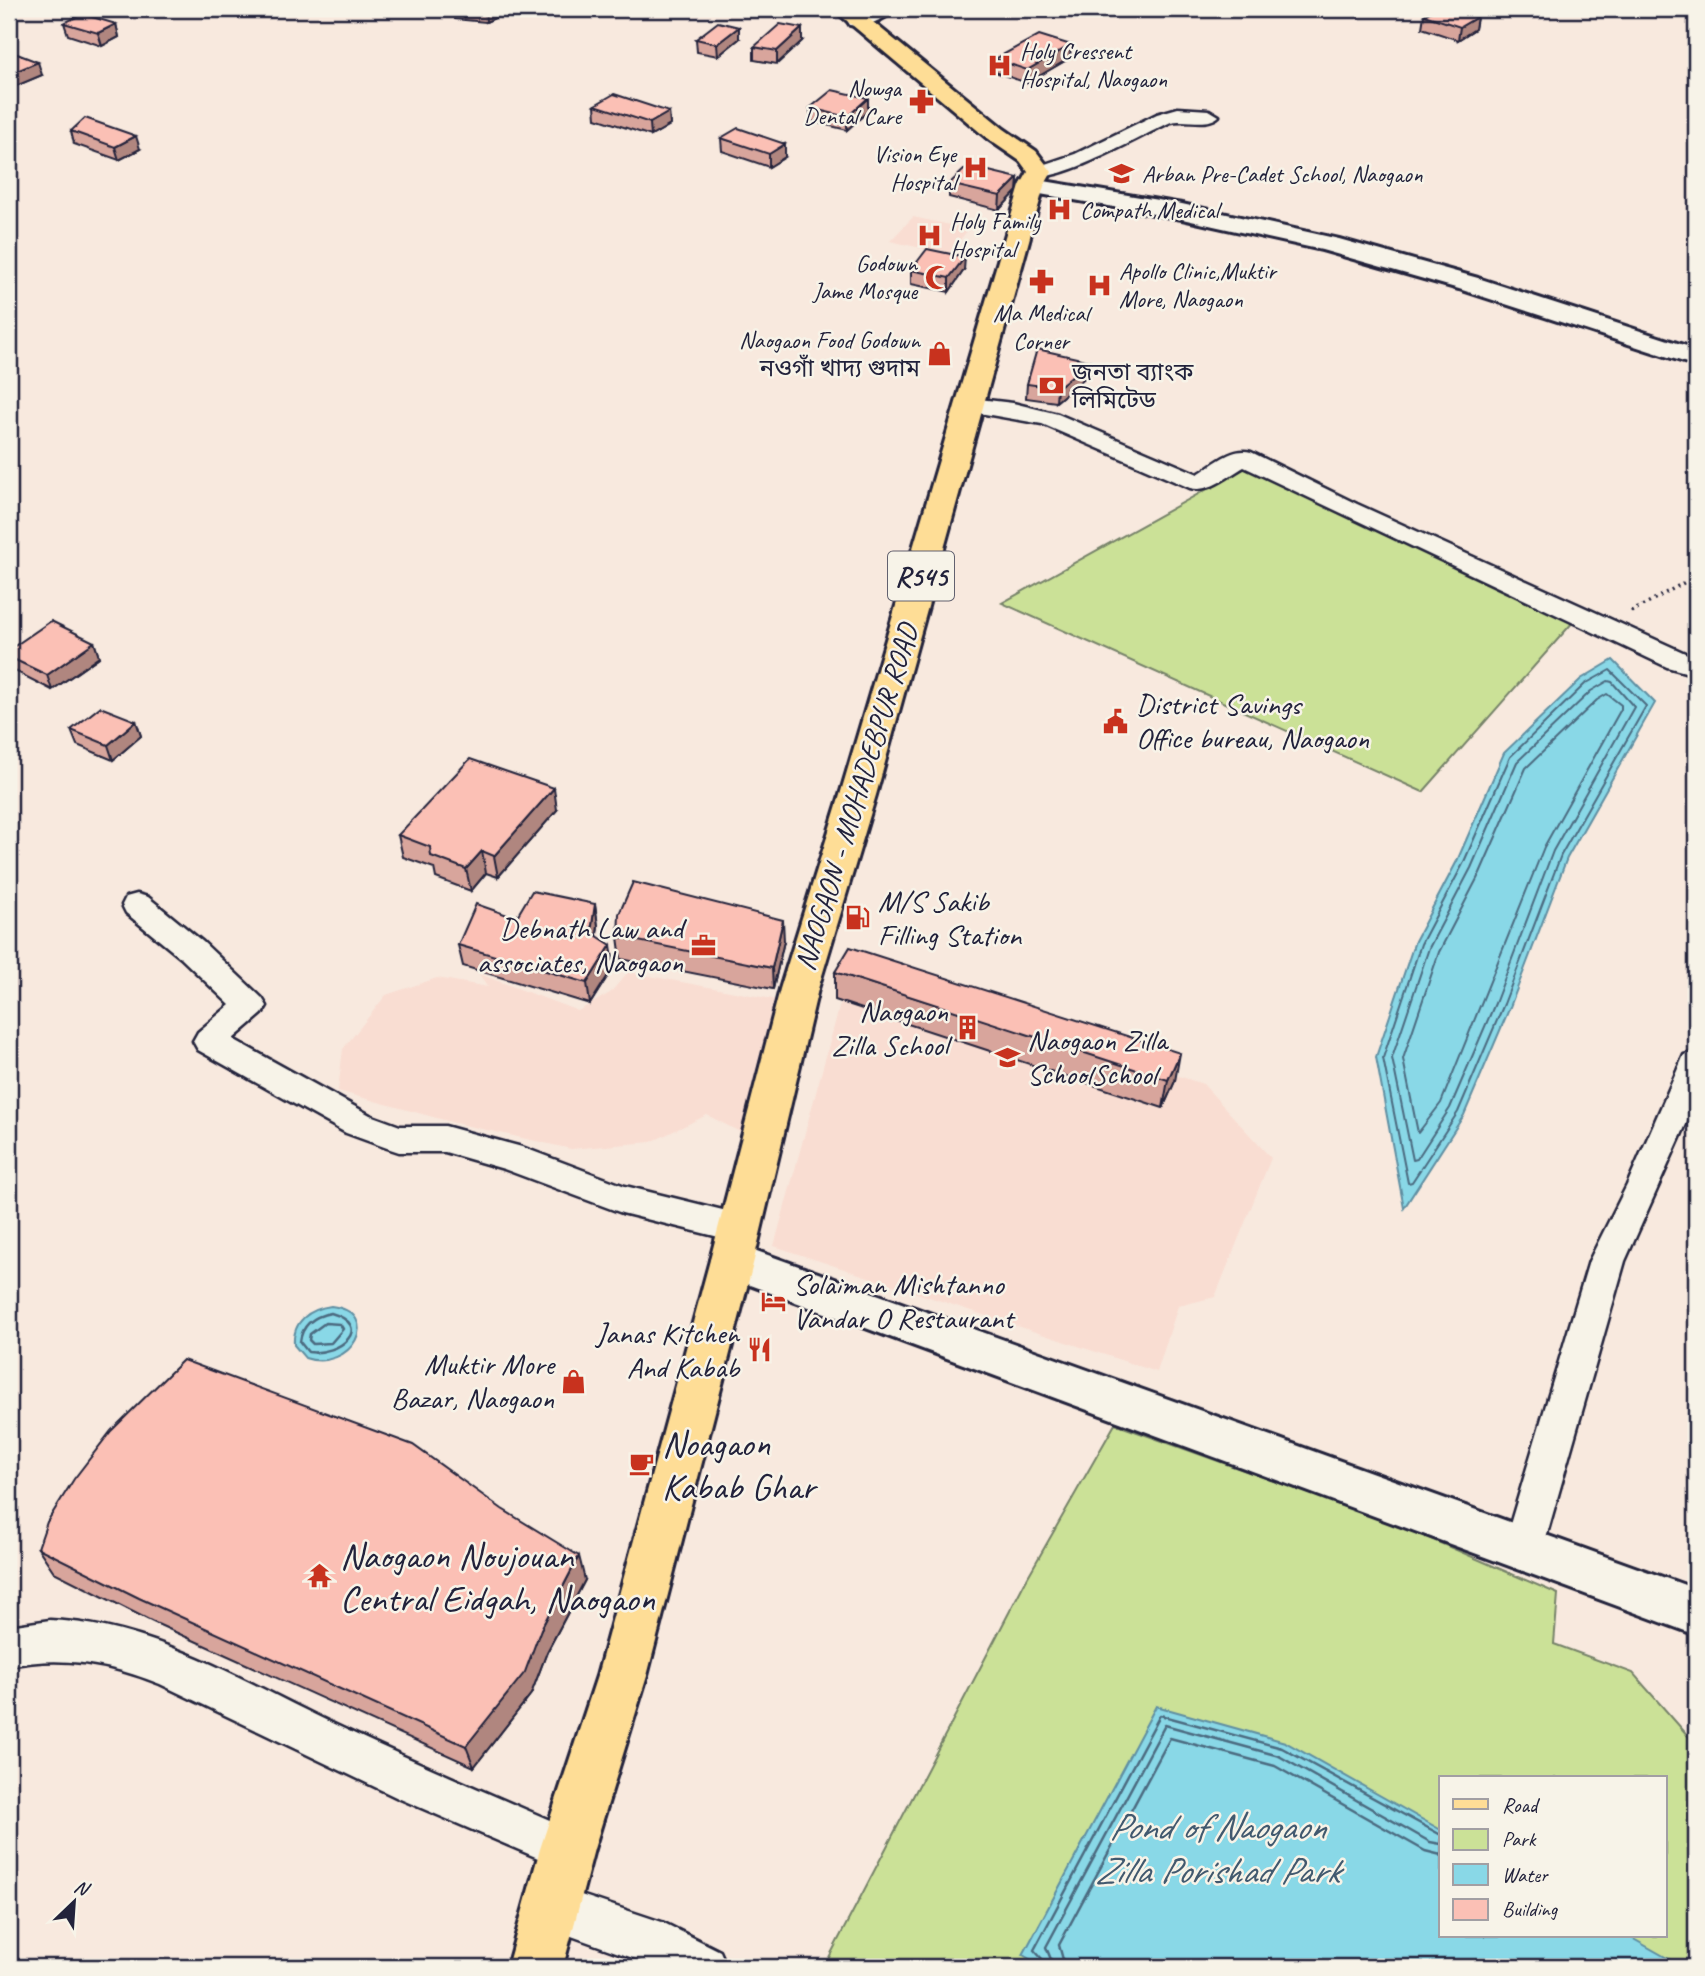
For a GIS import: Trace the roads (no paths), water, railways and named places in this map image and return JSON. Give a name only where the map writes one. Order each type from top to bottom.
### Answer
[{"type":"main road","points":[[862,12],[996,134],[1028,156],[1036,179]]},
{"type":"main road","name":"NAOGAON - MOHADEBPUR ROAD","points":[[736,1244],[799,989],[858,795],[1036,179]]},
{"type":"main road","name":"R545","points":[[535,1967],[567,1849],[622,1676],[736,1244]]},
{"type":"street","points":[[1036,179],[1164,118],[1178,114],[1209,116]]},
{"type":"street","points":[[1036,179],[1329,244],[1696,358]]},
{"type":"street","points":[[970,405],[1013,410],[1050,419],[1199,483],[1243,457],[1602,626],[1696,667]]},
{"type":"street","points":[[138,905],[192,950],[251,1006],[209,1041],[358,1124],[399,1139],[445,1139],[510,1157],[1522,1548],[1696,1612]]},
{"type":"street","points":[[1522,1548],[1607,1261],[1644,1185],[1696,1064]]},
{"type":"street","points":[[9,1646],[52,1640],[95,1645],[137,1655],[173,1669],[413,1783],[567,1849]]},
{"type":"street","points":[[551,1908],[662,1945],[704,1967]]},
{"type":"water","points":[[1613,660],[1655,703],[1567,858],[1510,1007],[1464,1115],[1404,1208],[1376,1057],[1415,941],[1457,861],[1504,753],[1581,679]]},
{"type":"water","points":[[331,1306],[347,1311],[356,1319],[359,1329],[356,1340],[348,1350],[336,1357],[322,1360],[305,1358],[294,1345],[299,1323],[310,1313]]},
{"type":"water","name":"Pond of Naogaon Zilla Porishad Park","points":[[1156,1706],[1285,1742],[1439,1829],[1439,1938],[1632,1938],[1683,1967],[1043,1967],[1023,1955]]},
{"type":"place","name":"Holy Cressent Hospital, Naogaon","points":[[1000,65]]},
{"type":"place","name":"Nowga Dental Care","points":[[921,102]]},
{"type":"place","name":"Vision Eye Hospital","points":[[976,168]]},
{"type":"place","name":"Arban Pre-Cadet School, Naogaon","points":[[1122,174]]},
{"type":"place","name":"Compath Medical","points":[[1060,210]]},
{"type":"place","name":"Holy Family Hospital","points":[[930,235]]},
{"type":"place","name":"Godown Jame Mosque","points":[[937,277]]},
{"type":"place","name":"Ma Medical Corner","points":[[1041,282]]},
{"type":"place","name":"Apollo Clinic,Muktir More, Naogaon","points":[[1099,285]]},
{"type":"place","name":"Naogaon Food Godown নওগাঁ খাদ্য গুদাম","points":[[940,354]]},
{"type":"place","name":"জনতা ব্যাংক লিমিটেড","points":[[1052,386]]},
{"type":"place","name":"District Savings Office bureau, Naogaon","points":[[1116,721]]},
{"type":"place","name":"M/S Sakib Filling Station","points":[[858,918]]},
{"type":"place","name":"Debnath Law and associates, Naogaon","points":[[703,945]]},
{"type":"place","name":"Naogaon Zilla School","points":[[968,1028]]},
{"type":"place","name":"Naogaon Zilla SchoolSchool","points":[[1007,1057]]},
{"type":"place","name":"Solaiman Mishtanno Vandar O Restaurant","points":[[773,1301]]},
{"type":"place","name":"Janas Kitchen And Kabab","points":[[759,1350]]},
{"type":"place","name":"Muktir More Bazar, Naogaon","points":[[574,1381]]},
{"type":"place","name":"Noagaon Kabab Ghar","points":[[642,1464]]},
{"type":"place","name":"Naogaon Noujouan Central Eidgah, Naogaon","points":[[320,1576]]}]
